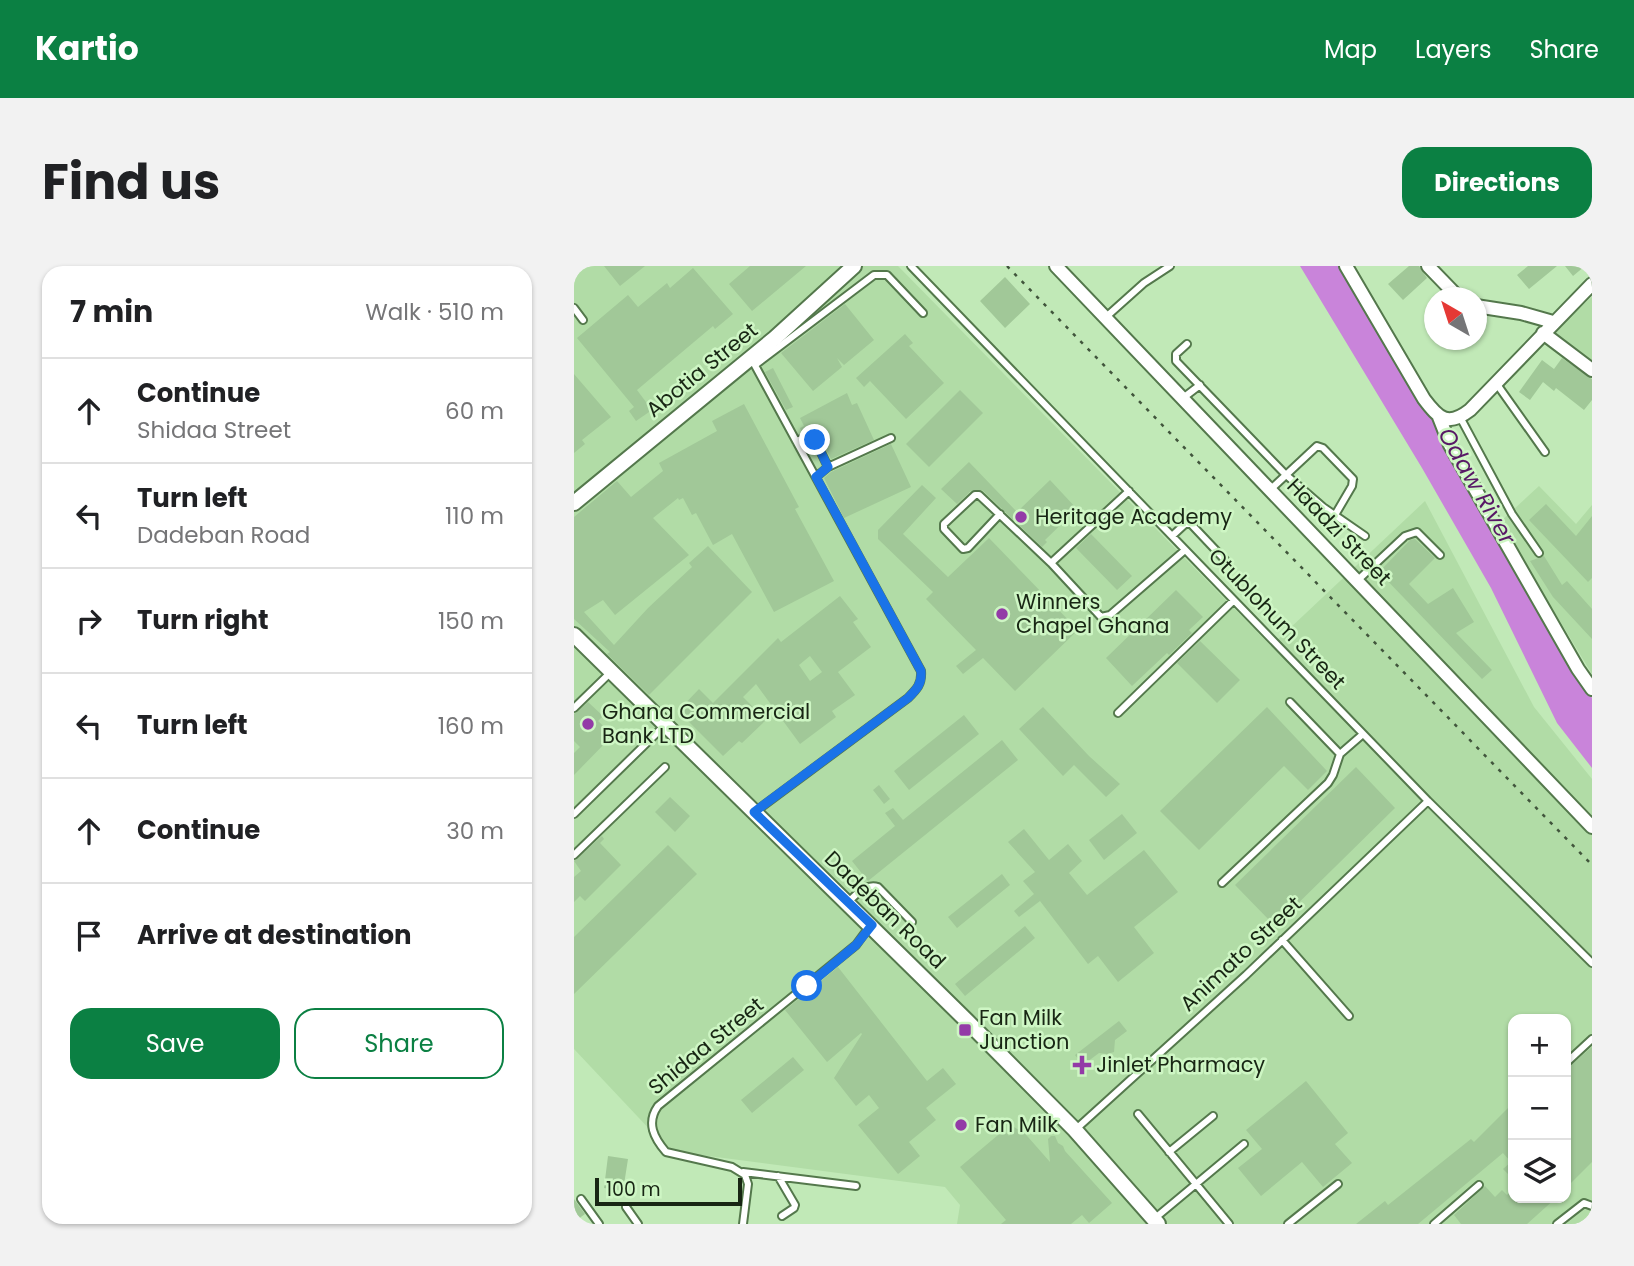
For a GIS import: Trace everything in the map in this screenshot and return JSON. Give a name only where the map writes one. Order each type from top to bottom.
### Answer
[{"type":"street","name":"Abotia Street","points":[[574,503],[753,361],[854,266]]},
{"type":"street","name":"Haadzi Street","points":[[1056,266],[1592,827]]},
{"type":"street","points":[[1346,266],[1424,400],[1439,417],[1450,445],[1592,689]]},
{"type":"street","points":[[1428,266],[1448,287]]},
{"type":"street","points":[[1439,417],[1453,420],[1460,417],[1592,284]]},
{"type":"street","points":[[1487,308],[1553,322]]},
{"type":"street","points":[[1543,333],[1592,370]]},
{"type":"street","name":"Dadeban Road","points":[[574,635],[872,925],[1075,1130],[1156,1221]]},
{"type":"lane","name":"Otublohum Street","points":[[911,266],[1428,801],[1592,963]]},
{"type":"lane","points":[[1106,317],[1144,283],[1170,266]]},
{"type":"lane","points":[[754,812],[908,698],[922,681],[921,671],[753,361],[874,275],[881,273],[887,275],[923,313]]},
{"type":"lane","points":[[574,308],[583,320]]},
{"type":"lane","points":[[1186,344],[1176,354],[1176,361],[1285,474],[1323,507],[1365,536]]},
{"type":"lane","points":[[1496,383],[1545,452]]},
{"type":"lane","points":[[1183,398],[1200,385]]},
{"type":"lane","points":[[1460,417],[1513,514],[1539,553]]},
{"type":"lane","points":[[796,441],[810,436],[813,438],[828,467]]},
{"type":"lane","points":[[816,477],[828,467],[891,438]]},
{"type":"lane","points":[[1271,489],[1309,451],[1317,446],[1322,448],[1353,479],[1352,486],[1335,515]]},
{"type":"lane","points":[[1051,562],[1129,491]]},
{"type":"lane","points":[[1000,514],[968,548],[963,549],[944,530],[944,524],[975,495],[979,495],[1000,514],[1051,562],[1101,617],[1105,617],[1185,550]]},
{"type":"lane","points":[[1172,536],[1185,524],[1191,524],[1225,560]]},
{"type":"lane","points":[[1358,580],[1405,536],[1413,532],[1418,532],[1440,555]]},
{"type":"lane","points":[[1118,713],[1233,601]]},
{"type":"lane","points":[[574,708],[611,673]]},
{"type":"lane","points":[[1290,702],[1340,754]]},
{"type":"lane","points":[[574,814],[665,725]]},
{"type":"lane","points":[[1222,883],[1328,783],[1340,754],[1363,734]]},
{"type":"lane","points":[[574,855],[665,767]]},
{"type":"lane","name":"Animato Street","points":[[1075,1130],[1282,940],[1428,801]]},
{"type":"lane","points":[[848,902],[867,886],[873,885],[912,922]]},
{"type":"lane","name":"Shidaa Street","points":[[856,1186],[742,1172],[732,1167],[666,1152],[652,1130],[653,1113],[658,1106],[856,945],[872,925]]},
{"type":"lane","points":[[1282,940],[1349,1016]]},
{"type":"lane","points":[[1571,1058],[1592,1039]]},
{"type":"lane","points":[[1138,1114],[1229,1224]]},
{"type":"lane","points":[[1169,1152],[1213,1116]]},
{"type":"lane","points":[[1156,1221],[1244,1144]]},
{"type":"lane","points":[[742,1172],[748,1184],[743,1224]]},
{"type":"lane","points":[[778,1177],[795,1205],[782,1216]]},
{"type":"lane","points":[[1288,1224],[1338,1184]]},
{"type":"lane","points":[[1434,1224],[1479,1185]]},
{"type":"lane","points":[[581,1199],[599,1224]]},
{"type":"lane","points":[[1558,1224],[1584,1203],[1592,1206]]},
{"type":"lane","points":[[626,1207],[638,1224]]},
{"type":"shaded area","points":[[574,266],[898,266],[1271,646],[1425,501],[1534,707],[1592,779],[1592,1224],[957,1224],[960,1205],[945,1187],[670,1151],[574,1049]]},
{"type":"shaded area","points":[[1300,266],[1342,266],[1433,419],[1592,698],[1592,768],[1557,723],[1491,588]]},
{"type":"shaded area","points":[[1592,297],[1592,366],[1550,335]]},
{"type":"shaded area","points":[[1539,486],[1576,524],[1592,505],[1592,674],[1500,522]]},
{"type":"building","points":[[604,266],[645,266],[620,286]]},
{"type":"building","points":[[750,266],[806,266],[752,311],[729,284]]},
{"type":"building","points":[[1409,266],[1419,266],[1427,278],[1403,300],[1388,284]]},
{"type":"building","points":[[1528,266],[1557,266],[1529,289],[1517,275]]},
{"type":"building","points":[[1565,266],[1585,266],[1573,276]]},
{"type":"building","points":[[693,268],[733,314],[715,329],[713,326],[637,390],[652,410],[636,421],[629,411],[634,407],[577,338],[628,295],[638,307],[667,283],[670,288]]},
{"type":"building","points":[[1005,277],[1030,304],[1005,328],[980,301]]},
{"type":"building","points":[[845,304],[874,340],[844,365],[837,358],[842,367],[813,391],[781,353]]},
{"type":"building","points":[[905,334],[913,343],[909,346],[944,383],[906,419],[870,381],[864,387],[856,378]]},
{"type":"building","points":[[1562,358],[1592,379],[1592,400],[1584,410],[1556,388],[1554,391],[1543,382],[1530,400],[1519,392],[1542,360],[1554,369]]},
{"type":"building","points":[[773,368],[793,407],[786,410],[765,372]]},
{"type":"building","points":[[574,374],[611,417],[582,440],[585,444],[574,453]]},
{"type":"building","points":[[960,390],[983,413],[929,467],[906,444]]},
{"type":"building","points":[[847,393],[852,405],[857,403],[874,440],[831,459],[819,436],[812,431],[802,433],[800,428],[804,426],[800,418]]},
{"type":"building","points":[[744,404],[799,507],[795,509],[834,581],[774,612],[732,534],[713,545],[696,513],[692,515],[683,498],[678,498],[653,518],[689,555],[615,615],[603,600],[584,612],[614,645],[648,608],[692,567],[689,563],[708,546],[752,592],[649,695],[607,654],[610,652],[574,619],[574,517],[617,481],[631,497],[663,471],[659,463],[717,431],[712,421]]},
{"type":"building","points":[[891,444],[911,487],[844,518],[824,478],[831,472]]},
{"type":"building","points":[[969,462],[1017,512],[1050,480],[1077,509],[1045,540],[1047,542],[1042,547],[982,490],[971,491],[957,504],[941,489]]},
{"type":"building","name":"Winners Chapel Ghana","points":[[922,485],[936,498],[903,534],[948,577],[989,538],[1078,630],[1015,691],[983,658],[963,674],[956,666],[976,650],[926,599],[933,592],[878,539],[878,530]]},
{"type":"building","points":[[1546,504],[1576,536],[1592,516],[1592,578],[1588,582],[1529,520]]},
{"type":"building","points":[[1091,534],[1132,576],[1117,590],[1076,548]]},
{"type":"building","points":[[1415,539],[1435,558],[1409,584],[1428,604],[1453,588],[1474,622],[1456,633],[1492,670],[1482,679],[1379,572],[1410,540]]},
{"type":"building","points":[[1544,556],[1562,585],[1567,581],[1592,609],[1592,639],[1553,597],[1530,561]]},
{"type":"building","points":[[1176,590],[1203,617],[1189,630],[1192,633],[1132,686],[1106,658]]},
{"type":"building","points":[[840,596],[858,619],[853,622],[871,647],[838,672],[855,695],[832,711],[836,717],[800,744],[756,684],[743,697],[766,720],[742,743],[739,741],[723,756],[678,711],[699,689],[713,703],[778,638],[781,642]],"holes":[[[810,656],[822,672],[810,681],[799,665]]]},
{"type":"building","points":[[1200,641],[1240,680],[1217,703],[1177,663]]},
{"type":"building","points":[[588,702],[603,716],[598,721],[613,735],[574,775],[574,753],[580,747],[574,741],[574,714]]},
{"type":"building","points":[[1043,707],[1089,756],[1120,784],[1106,797],[1074,765],[1063,776],[1019,729]]},
{"type":"building","points":[[1267,707],[1327,771],[1308,790],[1284,766],[1199,850],[1160,811]]},
{"type":"building","points":[[964,715],[979,734],[909,790],[894,771]]},
{"type":"building","points":[[1002,740],[1018,760],[868,881],[852,861],[895,826],[885,813],[893,808],[903,820]]},
{"type":"building","points":[[1356,767],[1395,808],[1275,926],[1235,885]]},
{"type":"building","points":[[879,785],[890,799],[884,804],[873,790]]},
{"type":"building","points":[[670,797],[690,816],[675,832],[655,812]]},
{"type":"building","points":[[1122,814],[1137,833],[1104,860],[1089,840]]},
{"type":"building","points":[[1024,829],[1049,860],[1068,844],[1082,861],[1069,873],[1087,895],[1144,850],[1178,892],[1134,927],[1154,953],[1118,982],[1098,956],[1088,964],[1040,901],[1019,917],[1014,911],[1034,894],[1023,881],[1035,872],[1008,842]]},
{"type":"building","points":[[602,836],[604,839],[600,843],[621,865],[585,901],[580,896],[574,902],[574,877],[581,871],[574,861]]},
{"type":"building","points":[[668,845],[697,874],[574,994],[574,937]]},
{"type":"building","points":[[1002,874],[1010,885],[957,928],[948,917]]},
{"type":"building","points":[[1025,926],[1035,938],[965,996],[955,984]]},
{"type":"building","points":[[838,967],[927,1081],[943,1068],[956,1084],[926,1108],[936,1120],[909,1142],[920,1156],[898,1174],[858,1125],[879,1108],[869,1095],[856,1106],[834,1078],[862,1034],[827,1062],[785,1010]]},
{"type":"building","points":[[1119,1021],[1127,1031],[1115,1040],[1114,1052],[1099,1053],[1083,1065],[1075,1055]]},
{"type":"building","points":[[1592,1047],[1592,1162],[1571,1183],[1571,1077],[1571,1065]]},
{"type":"building","points":[[793,1057],[804,1070],[752,1113],[741,1100]]},
{"type":"building","points":[[1306,1081],[1348,1133],[1335,1144],[1352,1163],[1323,1187],[1302,1162],[1261,1196],[1238,1168],[1262,1149],[1246,1130]]},
{"type":"building","points":[[1508,1108],[1508,1159],[1503,1153],[1418,1224],[1356,1224],[1385,1201],[1388,1205],[1471,1139],[1474,1142]]},
{"type":"building","points":[[1014,1127],[1021,1129],[1050,1162],[1048,1139],[1055,1136],[1058,1143],[1112,1203],[1089,1223],[1082,1215],[1071,1224],[1001,1224],[1006,1220],[960,1167],[1004,1130],[1009,1136]]},
{"type":"building","points":[[608,1156],[628,1159],[623,1191],[604,1188]]},
{"type":"building","points":[[1485,1186],[1495,1197],[1502,1190],[1508,1194],[1508,1203],[1550,1203],[1527,1224],[1461,1224],[1454,1215]]},
{"type":"building","points":[[574,1199],[585,1214],[574,1222]]},
{"type":"railway","points":[[1007,266],[1592,865]]},
{"type":"place","name":"Heritage Academy","points":[[1021,517]]},
{"type":"place","name":"Winners Chapel Ghana","points":[[1002,614]]},
{"type":"place","name":"Ghana Commercial Bank LTD","points":[[588,724]]},
{"type":"place","name":"Fan Milk Junction","points":[[965,1030]]},
{"type":"place","name":"Jinlet Pharmacy","points":[[1082,1065]]},
{"type":"place","name":"Fan Milk","points":[[961,1125]]},
{"type":"route","points":[[807,986],[856,945],[872,925],[754,812],[908,698],[922,681],[921,671],[816,477],[828,467],[815,440]]},
{"type":"water label","name":"Odaw River","points":[[1477,486]]}]
